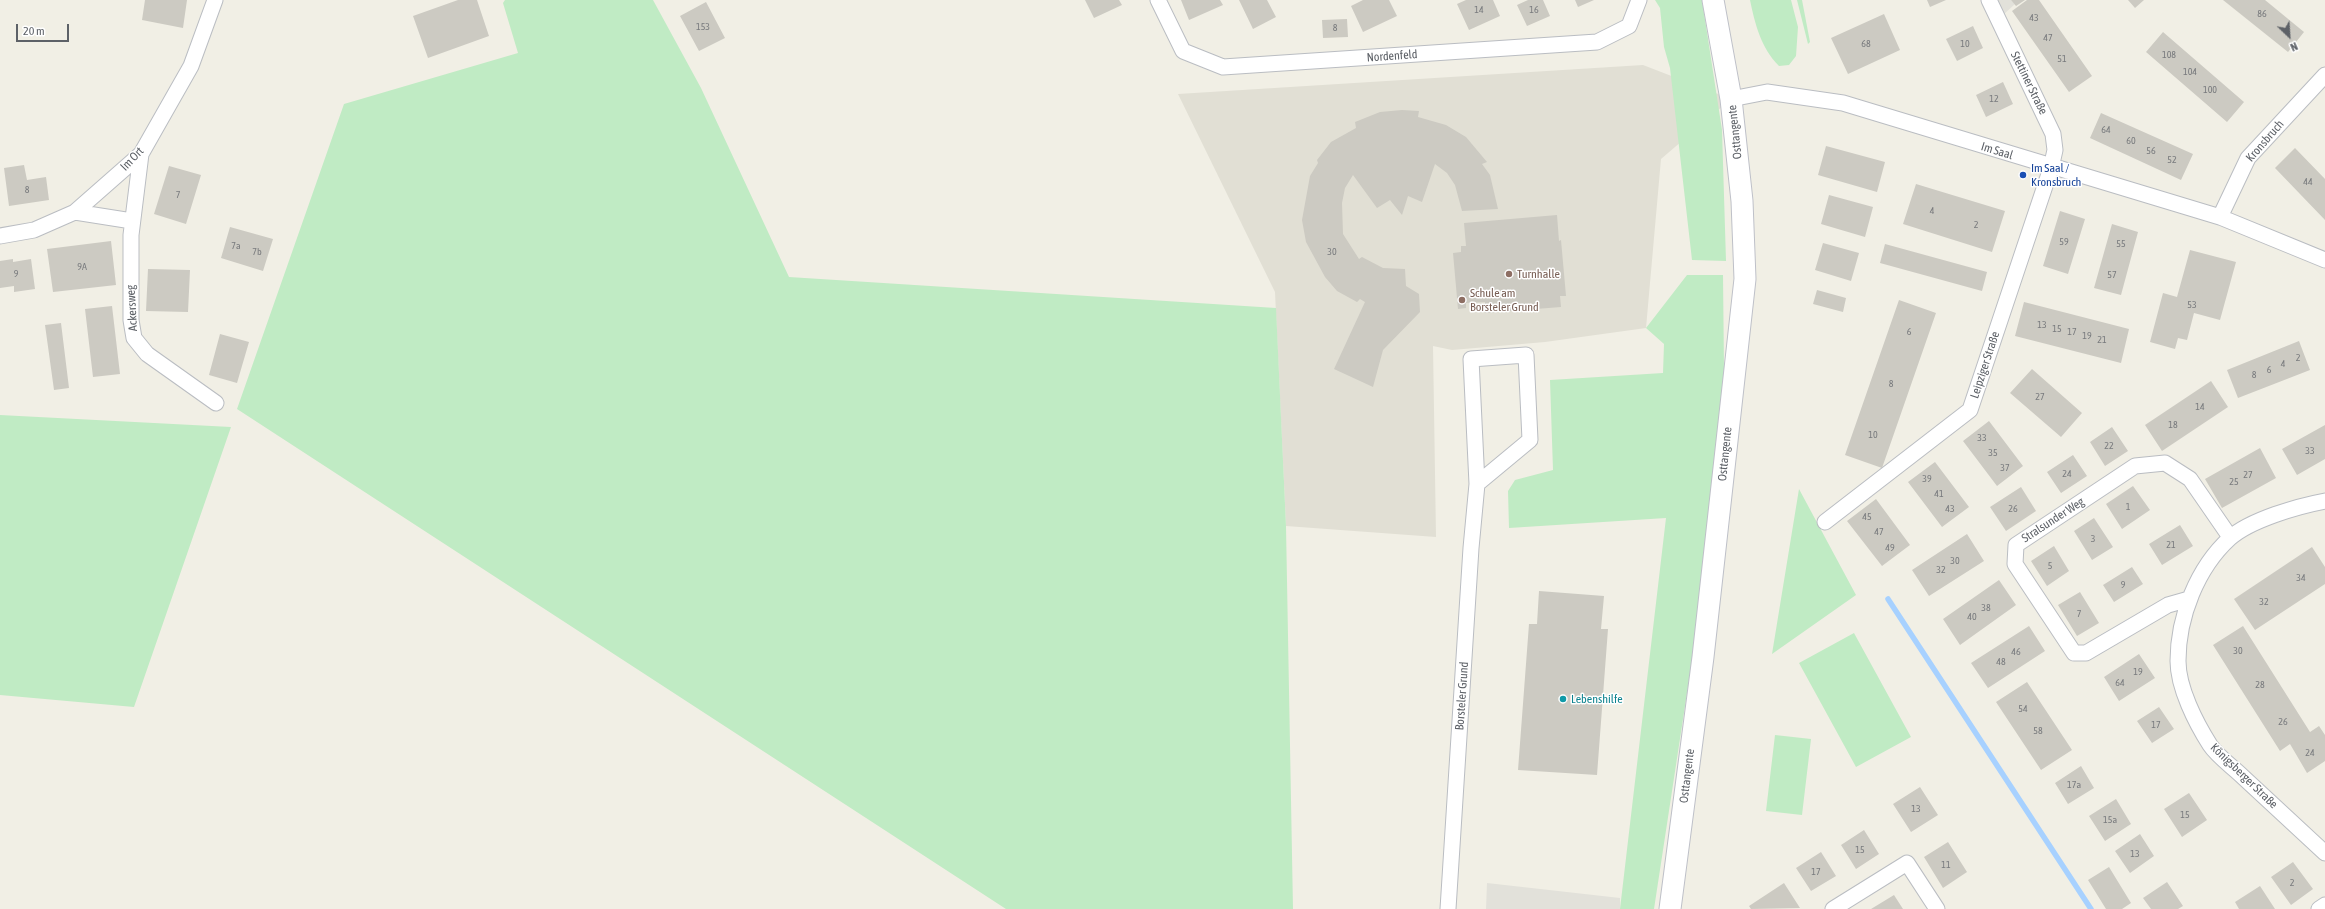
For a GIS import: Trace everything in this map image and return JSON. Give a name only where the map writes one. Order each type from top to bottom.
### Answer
[{"type":"main road","name":"Osttangente","points":[[1670,909],[1703,657],[1745,279],[1742,201],[1731,99],[1713,0]]},
{"type":"street","name":"Im Ort","points":[[0,236],[34,230],[75,212],[141,154],[191,66],[215,0]]},
{"type":"street","name":"Nordenfeld","points":[[1158,0],[1183,51],[1223,67],[1597,42],[1629,26],[1639,0]]},
{"type":"street","name":"Stettiner Straße","points":[[1989,0],[2053,134],[2056,150],[2051,168]]},
{"type":"street","name":"Kronsbruch","points":[[2220,217],[2248,158],[2325,75]]},
{"type":"street","name":"Im Saal","points":[[1731,99],[1767,92],[1843,103],[2051,168],[2220,217],[2325,260]]},
{"type":"street","name":"Ackersweg","points":[[141,154],[132,221],[131,320],[134,338],[148,354],[216,403]]},
{"type":"street","name":"Leipziger Straße","points":[[1825,522],[1970,410],[2051,168]]},
{"type":"street","points":[[75,212],[132,221]]},
{"type":"street","name":"Borsteler Grund","points":[[1448,909],[1471,548],[1477,484],[1471,359],[1526,355],[1530,440],[1477,484]]},
{"type":"street","name":"Stralsunder Weg","points":[[2189,599],[2168,605],[2086,653],[2074,653],[2015,564],[2016,545],[2135,466],[2165,463],[2190,479],[2230,537]]},
{"type":"street","name":"Königsberger Straße","points":[[2325,501],[2307,504],[2269,516],[2230,537],[2206,565],[2189,599],[2181,632],[2178,662],[2185,694],[2195,720],[2211,747],[2325,854]]},
{"type":"street","points":[[1833,909],[1907,863],[1937,909]]},
{"type":"street","points":[[2320,909],[2325,905]]},
{"type":"shaded area","points":[[1996,0],[2011,0],[2015,4],[2003,15]]},
{"type":"shaded area","name":"Schule am Borsteler Grund","points":[[1643,65],[1731,99],[1661,159],[1646,328],[1545,342],[1452,350],[1433,346],[1436,537],[1286,526],[1275,292],[1178,94]]},
{"type":"shaded area","points":[[1487,883],[1620,898],[1620,909],[1486,909]]},
{"type":"green space","points":[[505,0],[653,0],[701,88],[789,277],[1276,308],[1286,526],[1293,909],[1006,909],[237,409],[344,104],[518,53],[503,3]]},
{"type":"green space","points":[[1655,0],[1702,0],[1722,130],[1726,261],[1692,260],[1670,68],[1664,47],[1660,8]]},
{"type":"green space","points":[[1750,0],[1791,0],[1798,27],[1796,56],[1789,65],[1779,66],[1763,44],[1754,18]]},
{"type":"green space","points":[[1797,0],[1802,0],[1810,42],[1808,44]]},
{"type":"green space","points":[[1687,275],[1723,275],[1724,369],[1714,516],[1654,909],[1620,909],[1666,518],[1509,528],[1508,491],[1515,480],[1553,470],[1550,380],[1663,373],[1664,344],[1646,328]]},
{"type":"green space","points":[[0,415],[231,427],[134,707],[0,695]]},
{"type":"green space","points":[[1799,489],[1856,595],[1772,654]]},
{"type":"green space","points":[[1854,633],[1911,737],[1856,767],[1799,663]]},
{"type":"green space","points":[[1775,735],[1811,739],[1802,815],[1766,811]]},
{"type":"building","points":[[145,0],[187,0],[183,28],[142,20]]},
{"type":"building","points":[[458,0],[477,0],[489,36],[428,58],[413,16]]},
{"type":"building","points":[[1085,0],[1119,0],[1122,5],[1094,18]]},
{"type":"building","points":[[1181,0],[1220,0],[1223,5],[1189,20]]},
{"type":"building","points":[[1239,0],[1267,0],[1276,17],[1253,29]]},
{"type":"building","points":[[1363,0],[1389,0],[1397,16],[1363,32],[1351,6]]},
{"type":"building","points":[[1466,0],[1493,0],[1500,16],[1469,30],[1457,4]]},
{"type":"building","points":[[1528,0],[1543,0],[1550,16],[1527,26],[1517,5]]},
{"type":"building","points":[[1575,0],[1594,0],[1578,7]]},
{"type":"building","points":[[1927,0],[1946,0],[1930,7]]},
{"type":"building","points":[[2011,0],[2025,0],[2016,6]]},
{"type":"building","points":[[2027,0],[2039,0],[2092,76],[2069,92],[2012,11]]},
{"type":"building","points":[[2128,0],[2144,0],[2135,8]]},
{"type":"building","points":[[2223,0],[2265,0],[2304,32],[2288,52]]},
{"type":"building","points":[[706,2],[725,38],[699,51],[680,16]]},
{"type":"building","points":[[1884,14],[1900,50],[1848,74],[1831,38]]},
{"type":"building","points":[[1347,19],[1348,37],[1323,38],[1322,20]]},
{"type":"building","points":[[1973,26],[1983,48],[1957,61],[1946,39]]},
{"type":"building","points":[[2163,32],[2244,102],[2227,122],[2146,52]]},
{"type":"building","points":[[2003,82],[2013,104],[1986,117],[1976,95]]},
{"type":"building","points":[[1402,110],[1419,111],[1418,117],[1446,125],[1466,137],[1487,162],[1482,164],[1490,175],[1498,209],[1462,211],[1455,185],[1447,173],[1435,164],[1422,202],[1408,196],[1402,215],[1390,200],[1377,208],[1353,175],[1345,188],[1342,203],[1343,234],[1359,259],[1362,257],[1383,268],[1405,269],[1406,286],[1419,294],[1420,312],[1383,350],[1373,387],[1334,369],[1365,302],[1360,299],[1357,302],[1337,291],[1325,277],[1306,242],[1302,220],[1310,176],[1318,163],[1317,160],[1331,142],[1356,128],[1355,122],[1380,112]]},
{"type":"building","points":[[2101,113],[2193,154],[2181,180],[2090,138]]},
{"type":"building","points":[[1826,146],[1885,162],[1877,192],[1818,175]]},
{"type":"building","points":[[2295,148],[2325,179],[2325,220],[2275,168]]},
{"type":"building","points":[[24,165],[27,180],[46,177],[49,200],[9,206],[4,168]]},
{"type":"building","points":[[169,166],[201,175],[186,224],[154,214]]},
{"type":"building","points":[[1916,184],[2005,211],[1992,252],[1903,224]]},
{"type":"building","points":[[1829,195],[1873,207],[1865,237],[1821,224]]},
{"type":"building","points":[[2060,211],[2085,219],[2068,274],[2043,266]]},
{"type":"building","name":"Turnhalle","points":[[1557,215],[1559,241],[1561,240],[1566,296],[1560,296],[1561,307],[1485,313],[1485,302],[1466,303],[1466,308],[1458,309],[1453,253],[1461,252],[1461,246],[1466,246],[1464,223]]},
{"type":"building","points":[[2112,224],[2138,232],[2121,295],[2094,288]]},
{"type":"building","points":[[230,227],[273,239],[263,271],[221,258]]},
{"type":"building","points":[[111,241],[116,285],[53,292],[47,249]]},
{"type":"building","points":[[1823,243],[1859,253],[1851,281],[1815,270]]},
{"type":"building","points":[[1885,244],[1987,272],[1982,291],[1880,263]]},
{"type":"building","points":[[2190,250],[2236,262],[2220,320],[2194,313],[2187,340],[2178,338],[2175,349],[2150,342],[2163,293],[2177,297]]},
{"type":"building","points":[[13,259],[13,262],[31,259],[35,289],[14,292],[14,286],[0,288],[0,261]]},
{"type":"building","points":[[148,269],[190,270],[188,312],[146,311]]},
{"type":"building","points":[[1817,290],[1846,298],[1843,312],[1813,304]]},
{"type":"building","points":[[1899,300],[1936,313],[1882,468],[1845,455]]},
{"type":"building","points":[[2024,302],[2129,329],[2121,363],[2015,336]]},
{"type":"building","points":[[112,306],[120,374],[93,377],[85,309]]},
{"type":"building","points":[[61,323],[69,388],[54,390],[45,325]]},
{"type":"building","points":[[220,334],[249,342],[237,383],[209,375]]},
{"type":"building","points":[[2299,341],[2310,370],[2238,398],[2227,370]]},
{"type":"building","points":[[2032,369],[2082,413],[2061,437],[2010,393]]},
{"type":"building","points":[[2211,381],[2228,407],[2162,451],[2145,425]]},
{"type":"building","points":[[1989,421],[2023,466],[1997,486],[1963,441]]},
{"type":"building","points":[[2325,425],[2325,459],[2297,475],[2282,449]]},
{"type":"building","points":[[2112,427],[2128,451],[2105,466],[2090,442]]},
{"type":"building","points":[[2260,448],[2276,478],[2222,508],[2205,479]]},
{"type":"building","points":[[2073,455],[2087,476],[2061,493],[2047,472]]},
{"type":"building","points":[[1935,462],[1969,507],[1942,527],[1908,482]]},
{"type":"building","points":[[2133,486],[2150,510],[2122,529],[2106,504]]},
{"type":"building","points":[[2021,487],[2036,511],[2006,531],[1990,507]]},
{"type":"building","points":[[1876,499],[1910,545],[1882,566],[1847,521]]},
{"type":"building","points":[[2094,518],[2113,547],[2092,560],[2074,531]]},
{"type":"building","points":[[2180,525],[2193,546],[2162,565],[2149,544]]},
{"type":"building","points":[[1967,534],[1984,561],[1929,596],[1912,570]]},
{"type":"building","points":[[2054,546],[2069,571],[2047,586],[2031,561]]},
{"type":"building","points":[[2312,547],[2325,567],[2325,584],[2255,630],[2234,599]]},
{"type":"building","points":[[2132,567],[2143,584],[2114,602],[2103,585]]},
{"type":"building","points":[[1999,580],[2016,605],[1960,645],[1943,619]]},
{"type":"building","name":"Lebenshilfe","points":[[1539,591],[1604,596],[1601,629],[1608,629],[1597,775],[1518,770],[1529,624],[1537,624]]},
{"type":"building","points":[[2080,592],[2099,623],[2077,636],[2058,605]]},
{"type":"building","points":[[2029,626],[2045,651],[1988,688],[1971,663]]},
{"type":"building","points":[[2243,626],[2310,732],[2319,726],[2325,735],[2325,761],[2307,773],[2290,744],[2280,751],[2213,645]]},
{"type":"building","points":[[2139,654],[2155,678],[2119,701],[2104,677]]},
{"type":"building","points":[[2027,682],[2072,750],[2041,770],[1996,702]]},
{"type":"building","points":[[2159,707],[2174,729],[2152,743],[2137,721]]},
{"type":"building","points":[[2081,766],[2094,788],[2068,804],[2055,783]]},
{"type":"building","points":[[1920,787],[1938,815],[1911,832],[1893,804]]},
{"type":"building","points":[[2189,793],[2207,820],[2182,837],[2164,809]]},
{"type":"building","points":[[2116,799],[2131,824],[2105,841],[2089,816]]},
{"type":"building","points":[[1864,830],[1879,854],[1856,869],[1841,845]]},
{"type":"building","points":[[2140,834],[2154,856],[2130,873],[2115,851]]},
{"type":"building","points":[[1948,842],[1967,872],[1943,888],[1924,857]]},
{"type":"building","points":[[1821,852],[1836,876],[1811,891],[1796,868]]},
{"type":"building","points":[[2293,862],[2313,889],[2291,905],[2271,877]]},
{"type":"building","points":[[2109,867],[2131,903],[2122,909],[2106,909],[2088,880]]},
{"type":"building","points":[[2167,882],[2183,906],[2178,909],[2151,909],[2143,898]]},
{"type":"building","points":[[1784,883],[1800,908],[1751,909],[1749,906]]},
{"type":"building","points":[[2260,886],[2275,909],[2239,909],[2235,902]]},
{"type":"building","points":[[1894,895],[1903,909],[1871,909]]},
{"type":"waterway","points":[[1888,599],[2091,909]]},
{"type":"place","name":"Im Saal / Kronsbruch","points":[[2023,175]]},
{"type":"place","name":"Turnhalle","points":[[1509,274]]},
{"type":"place","name":"Schule am Borsteler Grund","points":[[1462,300]]},
{"type":"place","name":"Lebenshilfe","points":[[1563,699]]}]
